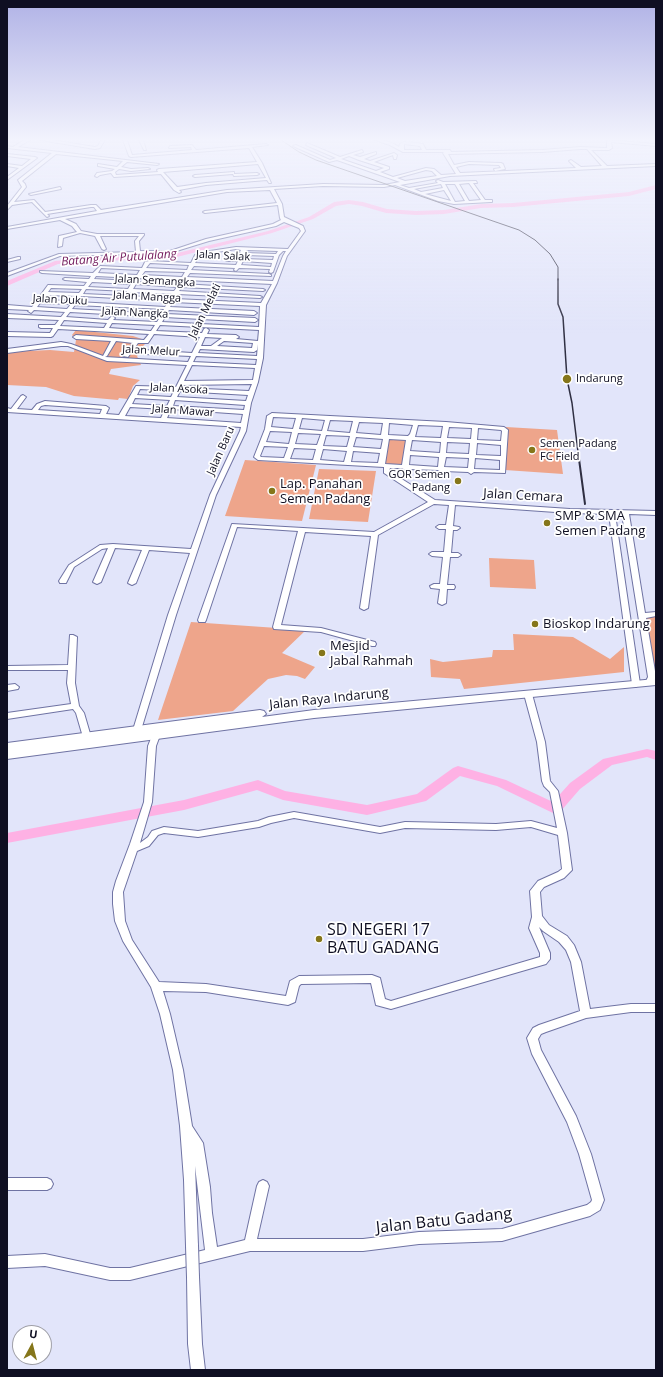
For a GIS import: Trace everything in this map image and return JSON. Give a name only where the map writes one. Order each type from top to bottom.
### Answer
[{"type":"highway","name":"Jalan Raya Indarung","points":[[7,747],[87,737],[148,735],[303,708],[653,680]]},
{"type":"highway","name":"Jalan Raya Indarung","points":[[7,755],[314,714],[528,694],[636,681]]},
{"type":"street","points":[[7,209],[11,204]]},
{"type":"street","points":[[36,204],[50,219]]},
{"type":"street","points":[[7,227],[140,204]]},
{"type":"street","points":[[205,212],[278,204]]},
{"type":"street","points":[[7,275],[59,255],[174,252],[208,240],[267,227],[285,220],[282,218],[280,204]]},
{"type":"street","points":[[44,213],[91,206],[95,206],[100,211]]},
{"type":"street","points":[[58,218],[74,225],[80,232]]},
{"type":"street","name":"Jalan Baru","points":[[198,1370],[194,1344],[190,1180],[186,1126],[178,1070],[165,1014],[156,986],[128,941],[120,920],[118,892],[148,802],[148,735],[172,615],[213,494],[241,436],[250,393],[255,382],[260,358],[260,305],[275,283],[285,249],[303,231],[301,227],[285,220]]},
{"type":"street","points":[[60,246],[61,237],[80,232],[97,235],[142,235],[137,241],[138,254]]},
{"type":"street","points":[[97,235],[104,249]]},
{"type":"street","points":[[227,260],[243,255],[285,249]]},
{"type":"street","points":[[254,312],[260,305],[260,297],[271,268],[277,256],[285,249]]},
{"type":"street","points":[[76,337],[91,340],[146,342],[163,316],[195,259],[202,254],[225,250],[275,262]]},
{"type":"street","points":[[243,255],[277,256]]},
{"type":"street","name":"Jalan Melati","points":[[163,420],[243,255]]},
{"type":"street","points":[[7,261],[18,258]]},
{"type":"street","name":"Jalan Salak","points":[[144,268],[147,263],[152,262],[271,268]]},
{"type":"street","points":[[7,334],[50,335],[94,274],[99,268],[102,267],[268,275]]},
{"type":"street","points":[[105,330],[144,268]]},
{"type":"street","points":[[42,272],[275,283]]},
{"type":"street","points":[[65,280],[263,290]]},
{"type":"street","name":"Jalan Semangka","points":[[45,294],[50,286],[260,297]]},
{"type":"street","points":[[27,317],[45,294],[260,305]]},
{"type":"street","name":"Jalan Mangga","points":[[39,301],[254,312]]},
{"type":"street","name":"Jalan Duku","points":[[7,307],[253,320],[254,312]]},
{"type":"street","name":"Jalan Nangka","points":[[7,316],[261,329]]},
{"type":"street","points":[[41,326],[236,337]]},
{"type":"street","points":[[198,347],[212,348],[254,350],[256,342],[223,339],[212,348]]},
{"type":"street","points":[[104,355],[114,340]]},
{"type":"street","points":[[126,356],[137,341]]},
{"type":"street","name":"Jalan Melur","points":[[7,351],[45,345],[66,345],[107,359],[258,367]]},
{"type":"street","points":[[144,352],[260,358]]},
{"type":"street","points":[[132,396],[138,387],[255,382]]},
{"type":"street","points":[[179,386],[250,393]]},
{"type":"street","name":"Jalan Asoka","points":[[121,417],[132,396],[248,403]]},
{"type":"street","points":[[10,410],[22,397]]},
{"type":"street","points":[[127,405],[246,412]]},
{"type":"street","name":"Jalan Mawar","points":[[10,410],[244,425]]},
{"type":"street","points":[[270,416],[300,416],[503,428],[504,443],[502,473],[405,468],[257,457],[268,429],[270,416]]},
{"type":"street","points":[[287,460],[300,416]]},
{"type":"street","points":[[316,462],[328,418]]},
{"type":"street","points":[[347,464],[356,420]]},
{"type":"street","points":[[202,620],[232,526],[236,525],[375,534],[432,502],[386,472],[383,451],[386,437],[384,435],[386,421]]},
{"type":"street","points":[[405,468],[410,438],[413,435],[416,423]]},
{"type":"street","points":[[440,470],[446,424]]},
{"type":"street","points":[[471,472],[475,426]]},
{"type":"street","points":[[268,429],[504,443]]},
{"type":"street","points":[[262,444],[383,451]]},
{"type":"street","points":[[408,453],[503,458]]},
{"type":"street","name":"Jalan Cemara","points":[[432,502],[612,513],[656,513]]},
{"type":"street","points":[[442,603],[447,587],[446,555],[452,504]]},
{"type":"street","points":[[612,513],[636,681]]},
{"type":"street","points":[[625,513],[653,680]]},
{"type":"street","points":[[439,527],[457,528]]},
{"type":"street","points":[[302,530],[278,627],[321,630],[372,644]]},
{"type":"street","points":[[364,608],[375,534]]},
{"type":"street","points":[[63,581],[71,566],[100,547],[113,546],[194,552]]},
{"type":"street","points":[[97,582],[113,546]]},
{"type":"street","points":[[132,583],[146,549]]},
{"type":"street","points":[[432,554],[458,555]]},
{"type":"street","points":[[434,586],[447,587]]},
{"type":"street","points":[[624,592],[638,593]]},
{"type":"street","points":[[642,616],[656,614]]},
{"type":"street","points":[[73,637],[72,683],[75,706],[80,714],[87,737]]},
{"type":"street","points":[[7,668],[72,667]]},
{"type":"street","points":[[156,986],[206,988],[288,1001],[291,999],[294,984],[299,980],[372,979],[376,981],[380,1002],[391,1005],[544,959],[545,953],[534,928],[537,917],[535,896],[537,888],[567,870],[561,823],[555,796],[552,788],[546,781],[541,742],[528,694]]},
{"type":"street","points":[[7,716],[75,706]]},
{"type":"street","points":[[134,846],[146,844],[154,833],[164,830],[198,834],[259,824],[269,820],[294,815],[346,826],[380,830],[405,825],[496,827],[531,824],[543,826],[562,834]]},
{"type":"street","points":[[537,917],[546,928],[563,939],[570,948],[576,962],[586,1014]]},
{"type":"street","name":"Jalan Batu Gadang","points":[[7,1262],[45,1260],[110,1274],[142,1273],[250,1245],[363,1245],[419,1238],[502,1235],[590,1210],[596,1206],[598,1200],[585,1154],[572,1120],[536,1051],[532,1038],[537,1030],[586,1014],[625,1008],[656,1008]]},
{"type":"street","points":[[186,1126],[197,1143],[212,1254]]},
{"type":"street","points":[[7,1184],[47,1184]]},
{"type":"street","points":[[250,1245],[262,1186]]},
{"type":"shaded area","points":[[76,330],[133,336],[148,341],[142,347],[137,356],[141,365],[111,369],[109,374],[140,380],[133,386],[128,399],[119,398],[118,400],[74,396],[46,387],[7,385],[7,352],[50,350],[74,352],[76,340],[72,335]]},
{"type":"shaded area","name":"Semen Padang FC Field","points":[[506,427],[557,430],[563,474],[505,470]]},
{"type":"shaded area","points":[[389,438],[408,439],[404,466],[384,465]]},
{"type":"shaded area","name":"Lap. Panahan Semen Padang","points":[[245,460],[316,465],[302,521],[225,516]]},
{"type":"shaded area","points":[[319,469],[376,471],[368,522],[309,519]]},
{"type":"shaded area","points":[[489,558],[534,560],[536,589],[490,587]]},
{"type":"shaded area","points":[[656,616],[656,670],[649,671],[641,618]]},
{"type":"shaded area","points":[[191,622],[306,630],[282,653],[315,667],[305,679],[297,676],[286,675],[268,679],[233,711],[158,720]]},
{"type":"shaded area","points":[[513,634],[573,637],[610,659],[624,647],[624,672],[464,689],[460,679],[431,677],[430,659],[443,662],[492,657],[493,650],[514,650]]},
{"type":"waterway","name":"Batang Air Putulalang","points":[[7,284],[57,262],[93,259],[169,257],[270,232],[311,218],[334,204]]},
{"type":"waterway","name":"Batang Air Putulalang","points":[[364,204],[386,211],[416,213],[444,212],[481,206],[521,204]]},
{"type":"waterway","points":[[7,838],[184,805],[258,785],[283,795],[367,810],[421,798],[458,771],[501,783],[555,809],[575,786],[608,762],[647,753],[656,756]]},
{"type":"railway","points":[[444,204],[519,230],[535,240],[550,254],[558,267],[558,304],[563,317],[567,379],[572,403],[579,460]]},
{"type":"railway","points":[[579,459],[585,504]]},
{"type":"place","name":"Indarung","points":[[567,379]]},
{"type":"place","name":"Semen Padang FC Field","points":[[532,450]]},
{"type":"place","name":"GOR Semen Padang","points":[[458,481]]},
{"type":"place","name":"Lap. Panahan Semen Padang","points":[[272,491]]},
{"type":"place","name":"SMP & SMA Semen Padang","points":[[547,523]]},
{"type":"place","name":"Bioskop Indarung","points":[[535,624]]},
{"type":"place","name":"Mesjid Jabal Rahmah","points":[[322,653]]},
{"type":"place","name":"SD NEGERI 17 BATU GADANG","points":[[319,939]]}]
